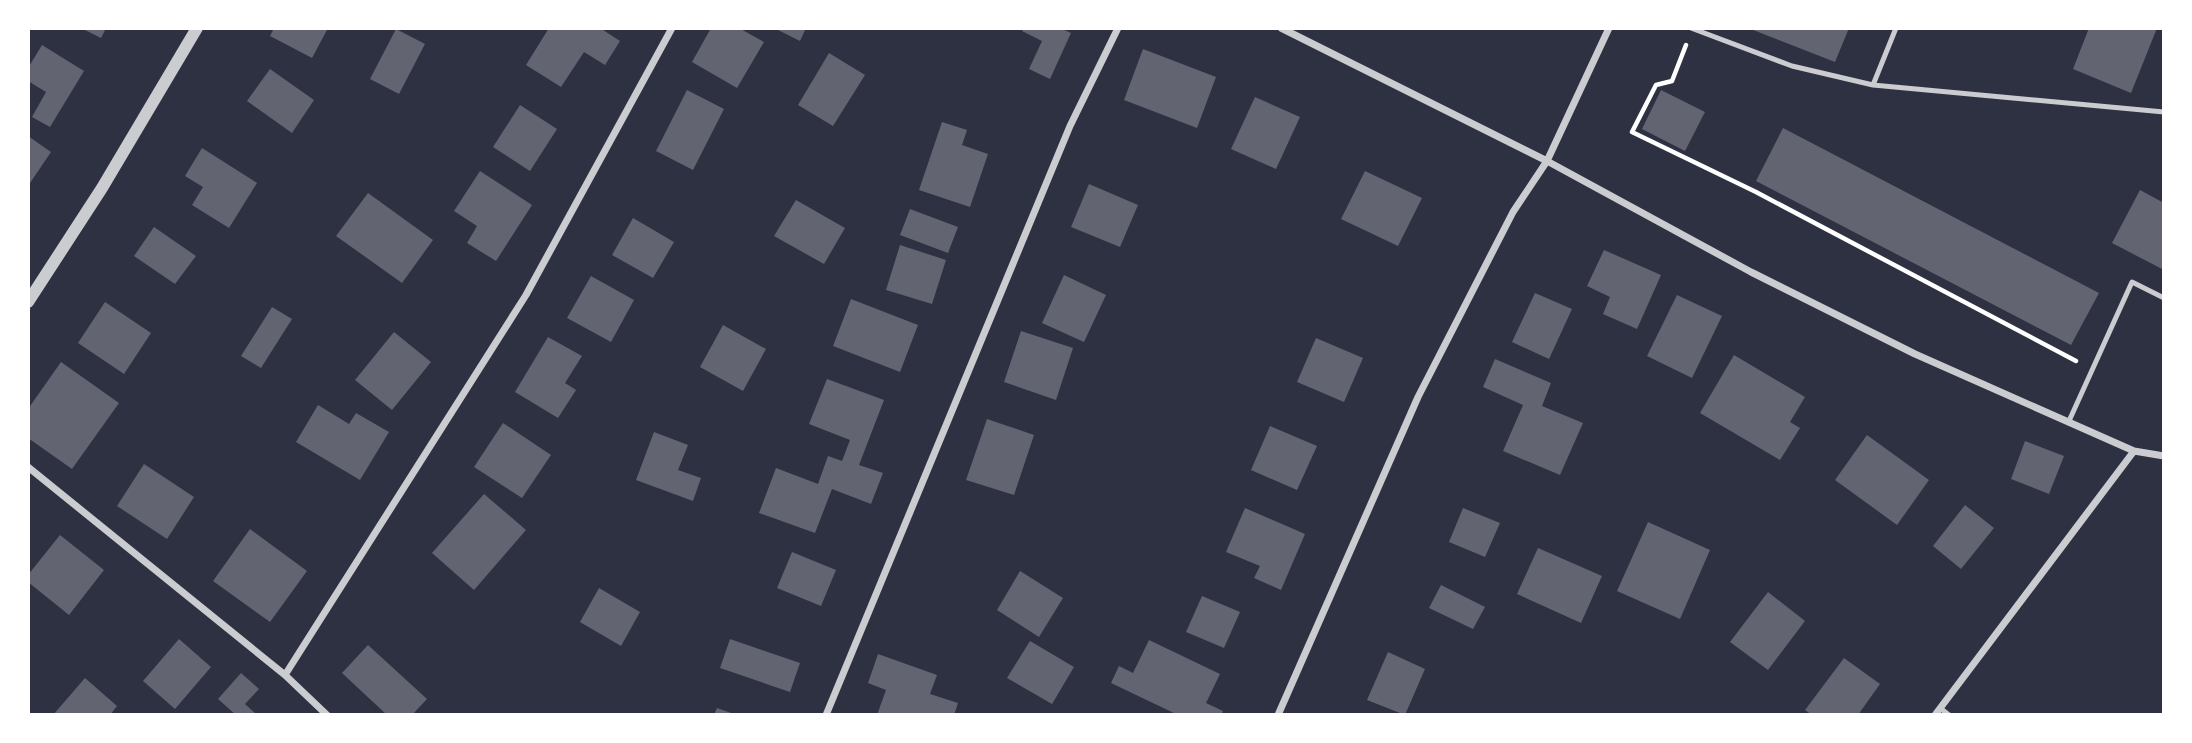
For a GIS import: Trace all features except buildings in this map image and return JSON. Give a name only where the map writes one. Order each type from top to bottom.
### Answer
[{"type":"street","points":[[28,302],[102,188],[197,28]]},
{"type":"street","points":[[285,675],[526,295],[672,28]]},
{"type":"street","points":[[826,715],[1065,139],[1118,28]]},
{"type":"street","points":[[1281,28],[1548,161],[1798,295],[1915,354],[2134,452],[2164,456]]},
{"type":"street","points":[[1278,715],[1418,397],[1513,212],[1548,161],[1609,28]]},
{"type":"street","points":[[1935,715],[2134,452]]},
{"type":"street","points":[[28,467],[285,675],[327,715]]},
{"type":"lane","points":[[1692,28],[1791,66],[1873,85],[2164,113]]},
{"type":"lane","points":[[1873,85],[1896,28]]},
{"type":"lane","points":[[2069,421],[2132,282],[2164,298]]},
{"type":"lane","points":[[1940,708],[1949,715]]},
{"type":"path","points":[[1692,28],[1672,81],[1656,85],[1632,132],[1756,192],[2092,370]]}]
